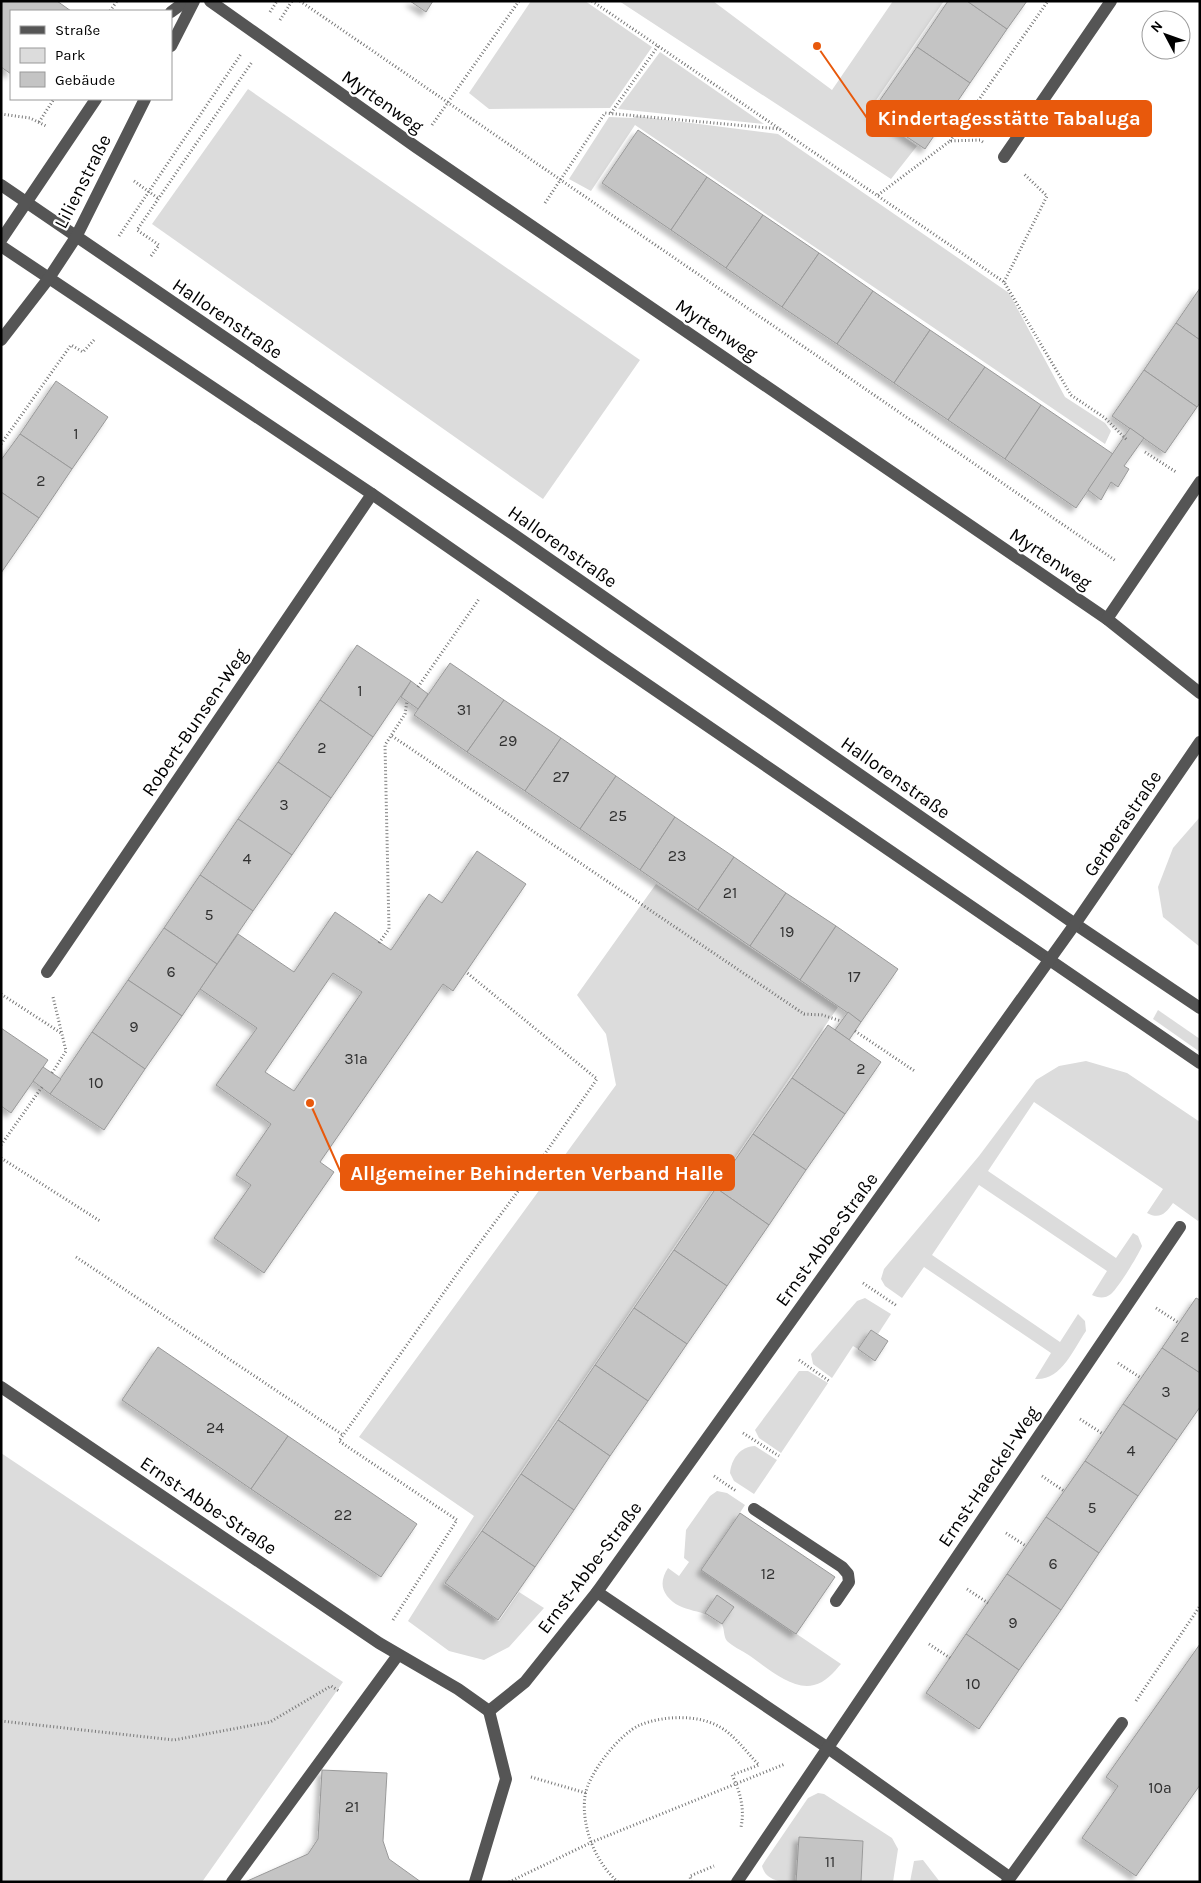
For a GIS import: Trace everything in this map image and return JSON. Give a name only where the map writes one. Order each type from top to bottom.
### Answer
[{"type":"street","points":[[172,11],[186,1]]},
{"type":"street","points":[[172,44],[194,1]]},
{"type":"street","name":"Myrtenweg","points":[[210,1],[416,147],[1107,619],[1200,693]]},
{"type":"street","points":[[1004,157],[1112,1]]},
{"type":"street","name":"Lilienstraße","points":[[27,202],[95,100]]},
{"type":"street","name":"Lilienstraße","points":[[1,340],[49,278],[76,237],[144,100]]},
{"type":"street","name":"Hallorenstraße","points":[[1,185],[104,257],[505,528],[1075,924],[1200,1008]]},
{"type":"street","points":[[1,240],[27,202]]},
{"type":"street","points":[[1,246],[372,494],[1200,1062]]},
{"type":"street","points":[[1107,619],[1200,482]]},
{"type":"street","name":"Robert-Bunsen-Weg","points":[[47,972],[372,494]]},
{"type":"street","name":"Gerberastraße","points":[[1075,924],[1196,756],[1200,742]]},
{"type":"street","points":[[1049,959],[1075,924]]},
{"type":"street","name":"Ernst-Abbe-Straße","points":[[1,1387],[379,1643],[458,1689],[489,1711],[525,1682],[597,1592],[1049,959]]},
{"type":"street","name":"Ernst-Haeckel-Weg","points":[[737,1882],[1180,1227]]},
{"type":"street","points":[[754,1509],[848,1574],[849,1582],[836,1601]]},
{"type":"street","points":[[597,1592],[828,1748],[1008,1879],[1122,1723]]},
{"type":"street","points":[[232,1882],[398,1655]]},
{"type":"street","points":[[475,1882],[506,1778],[489,1711]]},
{"type":"path","points":[[104,257],[277,1]]},
{"type":"path","points":[[300,1],[559,181],[1137,575]]},
{"type":"path","points":[[416,147],[519,1]]},
{"type":"path","points":[[592,1],[1004,282],[1071,395],[1105,418],[1128,440]]},
{"type":"path","points":[[878,195],[950,141],[1048,1]]},
{"type":"path","points":[[611,113],[658,46]]},
{"type":"path","points":[[39,122],[53,100]]},
{"type":"path","points":[[530,224],[605,113],[780,129]]},
{"type":"path","points":[[950,141],[980,140],[1004,157],[1048,196],[1004,282]]},
{"type":"path","points":[[1145,452],[1155,459]]},
{"type":"path","points":[[418,687],[494,579]]},
{"type":"path","points":[[380,942],[389,929],[386,745],[405,714],[408,701]]},
{"type":"path","points":[[392,736],[804,1014],[822,1015],[841,1021]]},
{"type":"path","points":[[47,972],[66,1051],[52,1073]]},
{"type":"path","points":[[379,1643],[457,1520],[339,1441],[597,1080],[466,972]]},
{"type":"path","points":[[1,994],[62,1034]]},
{"type":"path","points":[[855,1031],[916,1072]]},
{"type":"path","points":[[1,1144],[42,1087]]},
{"type":"path","points":[[1,1158],[100,1221]]},
{"type":"path","points":[[76,1257],[343,1435]]},
{"type":"path","points":[[863,1283],[897,1306]]},
{"type":"path","points":[[1156,1308],[1179,1323]]},
{"type":"path","points":[[799,1360],[830,1381]]},
{"type":"path","points":[[1118,1363],[1141,1378]]},
{"type":"path","points":[[1080,1419],[1103,1434]]},
{"type":"path","points":[[743,1433],[779,1456]]},
{"type":"path","points":[[1041,1476],[1064,1491]]},
{"type":"path","points":[[1003,1531],[1026,1546]]},
{"type":"path","points":[[965,1588],[988,1603]]},
{"type":"path","points":[[1122,1723],[1200,1606]]},
{"type":"path","points":[[927,1643],[950,1658]]},
{"type":"path","points":[[1,1721],[174,1740],[270,1722],[331,1686],[344,1694]]},
{"type":"path","points":[[618,1882],[605,1871],[592,1842],[586,1821],[586,1793],[595,1771],[622,1738],[639,1726],[671,1718],[704,1720],[718,1726],[744,1747],[759,1765],[732,1775],[736,1783],[742,1811],[740,1833]]},
{"type":"path","points":[[504,1769],[586,1793]]},
{"type":"path","points":[[510,1882],[592,1842],[736,1783]]},
{"type":"path","points":[[692,1882],[690,1876],[717,1864]]},
{"type":"green space","points":[[531,1],[585,1],[652,47],[610,108],[489,109],[469,93]]},
{"type":"green space","points":[[619,1],[713,1],[832,90],[893,1],[944,1],[868,112],[917,146],[891,179]]},
{"type":"green space","points":[[660,52],[764,124],[618,109]]},
{"type":"green space","points":[[248,89],[640,360],[543,499],[152,224]]},
{"type":"green space","points":[[636,116],[778,134],[1009,293],[1065,397],[1105,423],[1111,431],[1105,444],[635,125],[591,191],[569,179],[609,117],[633,118]]},
{"type":"green space","points":[[1200,817],[1200,947],[1163,917],[1158,887],[1173,848]]},
{"type":"green space","points":[[656,884],[838,1007],[444,1584],[499,1621],[519,1592],[544,1608],[509,1647],[484,1660],[449,1651],[408,1621],[474,1516],[359,1437],[616,1085],[606,1034],[577,995]]},
{"type":"green space","points":[[1158,1010],[1200,1039],[1200,1052],[1153,1019]]},
{"type":"green space","points":[[1086,1061],[1127,1073],[1200,1122],[1200,1218],[1198,1221],[1173,1203],[1168,1210],[1159,1216],[1147,1213],[1163,1189],[1034,1102],[988,1171],[1116,1258],[1133,1233],[1138,1236],[1142,1246],[1128,1272],[1111,1294],[1104,1297],[1094,1296],[1092,1295],[1107,1271],[979,1185],[932,1255],[1060,1342],[1078,1314],[1085,1321],[1086,1331],[1059,1370],[1044,1378],[1035,1379],[1051,1353],[924,1267],[902,1298],[885,1286],[881,1279],[884,1269],[979,1156],[1036,1080],[1059,1066]]},
{"type":"green space","points":[[865,1298],[891,1314],[878,1334],[871,1330],[858,1349],[853,1346],[832,1378],[813,1364],[811,1354],[857,1301]]},
{"type":"green space","points":[[799,1371],[808,1371],[828,1383],[781,1453],[759,1438],[755,1430]]},
{"type":"green space","points":[[755,1446],[777,1460],[754,1494],[734,1481],[730,1473],[732,1463],[737,1455],[745,1448]]},
{"type":"green space","points":[[1,1453],[343,1682],[202,1882],[1,1882]]},
{"type":"green space","points":[[717,1491],[727,1493],[745,1505],[702,1570],[841,1664],[822,1682],[805,1686],[787,1681],[778,1676],[727,1641],[721,1623],[715,1618],[679,1606],[665,1593],[663,1582],[668,1568],[679,1576],[689,1562],[684,1558],[686,1530],[710,1496]]},
{"type":"green space","points":[[818,1793],[824,1794],[892,1838],[898,1849],[893,1882],[861,1882],[863,1841],[799,1838],[796,1882],[776,1880],[767,1875],[762,1866],[765,1861],[808,1798]]},
{"type":"green space","points":[[923,1860],[940,1882],[910,1882],[914,1861]]},
{"type":"building","points":[[2,1],[57,1],[70,10],[10,10],[10,73],[1,67]]},
{"type":"building","points":[[410,1],[433,1],[426,12]]},
{"type":"building","points":[[948,1],[967,1],[1007,29],[970,83],[917,47]]},
{"type":"building","points":[[967,1],[1027,1],[1007,29]]},
{"type":"building","points":[[917,47],[970,83],[925,149],[871,113]]},
{"type":"building","points":[[638,130],[707,177],[671,230],[602,183]]},
{"type":"building","points":[[707,177],[763,215],[726,268],[671,230]]},
{"type":"building","points":[[763,215],[819,253],[782,307],[726,268]]},
{"type":"building","points":[[819,253],[873,291],[837,344],[782,307]]},
{"type":"building","points":[[1200,288],[1200,340],[1176,323]]},
{"type":"building","points":[[873,291],[930,330],[894,383],[837,344]]},
{"type":"building","points":[[1176,323],[1200,340],[1200,403],[1197,407],[1144,370]]},
{"type":"building","points":[[930,330],[985,367],[948,420],[894,383]]},
{"type":"building","points":[[985,367],[1041,405],[1005,459],[948,420]]},
{"type":"building","points":[[1144,370],[1197,407],[1165,453],[1112,416]]},
{"type":"building","points":[[56,381],[108,417],[72,469],[20,434]]},
{"type":"building","points":[[1041,405],[1113,454],[1076,508],[1005,459]]},
{"type":"building","points":[[1130,428],[1144,438],[1124,466],[1129,469],[1118,487],[1111,482],[1101,500],[1088,490]]},
{"type":"building","points":[[20,434],[72,469],[39,518],[1,492],[1,460]]},
{"type":"building","points":[[1,492],[39,518],[1,573]]},
{"type":"building","points":[[357,645],[411,681],[373,737],[320,700]]},
{"type":"building","points":[[450,663],[504,700],[467,752],[414,715]]},
{"type":"building","points":[[411,681],[428,694],[418,709],[401,697]]},
{"type":"building","points":[[320,700],[373,737],[331,798],[278,762]]},
{"type":"building","points":[[504,700],[561,738],[525,791],[467,752]]},
{"type":"building","points":[[561,738],[616,776],[580,829],[525,791]]},
{"type":"building","points":[[278,762],[331,798],[292,855],[238,819]]},
{"type":"building","points":[[616,776],[675,817],[640,870],[580,829]]},
{"type":"building","points":[[675,817],[734,857],[698,910],[640,870]]},
{"type":"building","points":[[238,819],[292,855],[253,911],[200,875]]},
{"type":"building","points":[[477,851],[526,884],[453,991],[443,984],[320,1162],[334,1172],[264,1273],[214,1238],[251,1185],[236,1175],[271,1124],[216,1085],[257,1028],[200,989],[238,934],[294,972],[335,912],[391,950],[429,894],[442,903]],"holes":[[[333,973],[362,992],[294,1091],[265,1072]]]},
{"type":"building","points":[[734,857],[786,893],[750,946],[698,910]]},
{"type":"building","points":[[200,875],[253,911],[217,964],[164,928]]},
{"type":"building","points":[[786,893],[836,926],[800,980],[750,946]]},
{"type":"building","points":[[836,926],[898,969],[861,1022],[800,980]]},
{"type":"building","points":[[164,928],[217,964],[182,1016],[128,980]]},
{"type":"building","points":[[128,980],[182,1016],[145,1069],[92,1032]]},
{"type":"building","points":[[848,1012],[861,1022],[849,1040],[835,1030]]},
{"type":"building","points":[[828,1025],[881,1062],[845,1114],[792,1078]]},
{"type":"building","points":[[1,1028],[48,1060],[11,1113],[1,1106]]},
{"type":"building","points":[[92,1032],[145,1069],[104,1130],[50,1094]]},
{"type":"building","points":[[43,1067],[61,1079],[50,1094],[33,1081]]},
{"type":"building","points":[[792,1078],[845,1114],[806,1170],[753,1134]]},
{"type":"building","points":[[753,1134],[806,1170],[769,1225],[716,1188]]},
{"type":"building","points":[[716,1188],[769,1225],[727,1286],[674,1250]]},
{"type":"building","points":[[674,1250],[727,1286],[687,1344],[634,1308]]},
{"type":"building","points":[[1196,1298],[1200,1300],[1200,1373],[1162,1348]]},
{"type":"building","points":[[634,1308],[687,1344],[648,1401],[595,1365]]},
{"type":"building","points":[[871,1330],[888,1341],[875,1361],[858,1349]]},
{"type":"building","points":[[158,1347],[288,1436],[251,1489],[122,1400]]},
{"type":"building","points":[[1162,1348],[1200,1373],[1200,1407],[1177,1440],[1123,1404]]},
{"type":"building","points":[[595,1365],[648,1401],[610,1456],[558,1420]]},
{"type":"building","points":[[1123,1404],[1177,1440],[1138,1496],[1085,1461]]},
{"type":"building","points":[[558,1420],[610,1456],[574,1510],[521,1474]]},
{"type":"building","points":[[288,1436],[417,1524],[381,1577],[251,1489]]},
{"type":"building","points":[[1085,1461],[1138,1496],[1099,1553],[1046,1517]]},
{"type":"building","points":[[521,1474],[574,1510],[535,1567],[482,1531]]},
{"type":"building","points":[[740,1513],[835,1577],[796,1634],[701,1570]]},
{"type":"building","points":[[1046,1517],[1099,1553],[1061,1610],[1007,1574]]},
{"type":"building","points":[[482,1531],[535,1567],[498,1620],[445,1583]]},
{"type":"building","points":[[1007,1574],[1061,1610],[1019,1670],[966,1634]]},
{"type":"building","points":[[717,1595],[734,1607],[722,1624],[705,1613]]},
{"type":"building","points":[[966,1634],[1019,1670],[979,1729],[926,1693]]},
{"type":"building","points":[[1200,1644],[1200,1785],[1136,1876],[1082,1838],[1118,1786],[1106,1777]]},
{"type":"building","points":[[322,1770],[387,1773],[383,1841],[389,1859],[421,1882],[245,1882],[308,1854],[318,1839]]},
{"type":"building","points":[[799,1837],[863,1841],[861,1882],[796,1882]]},
{"type":"place","name":"Kindertagesstätte Tabaluga","points":[[817,46]]},
{"type":"place","name":"Allgemeiner Behinderten Verband Halle","points":[[310,1103]]}]
